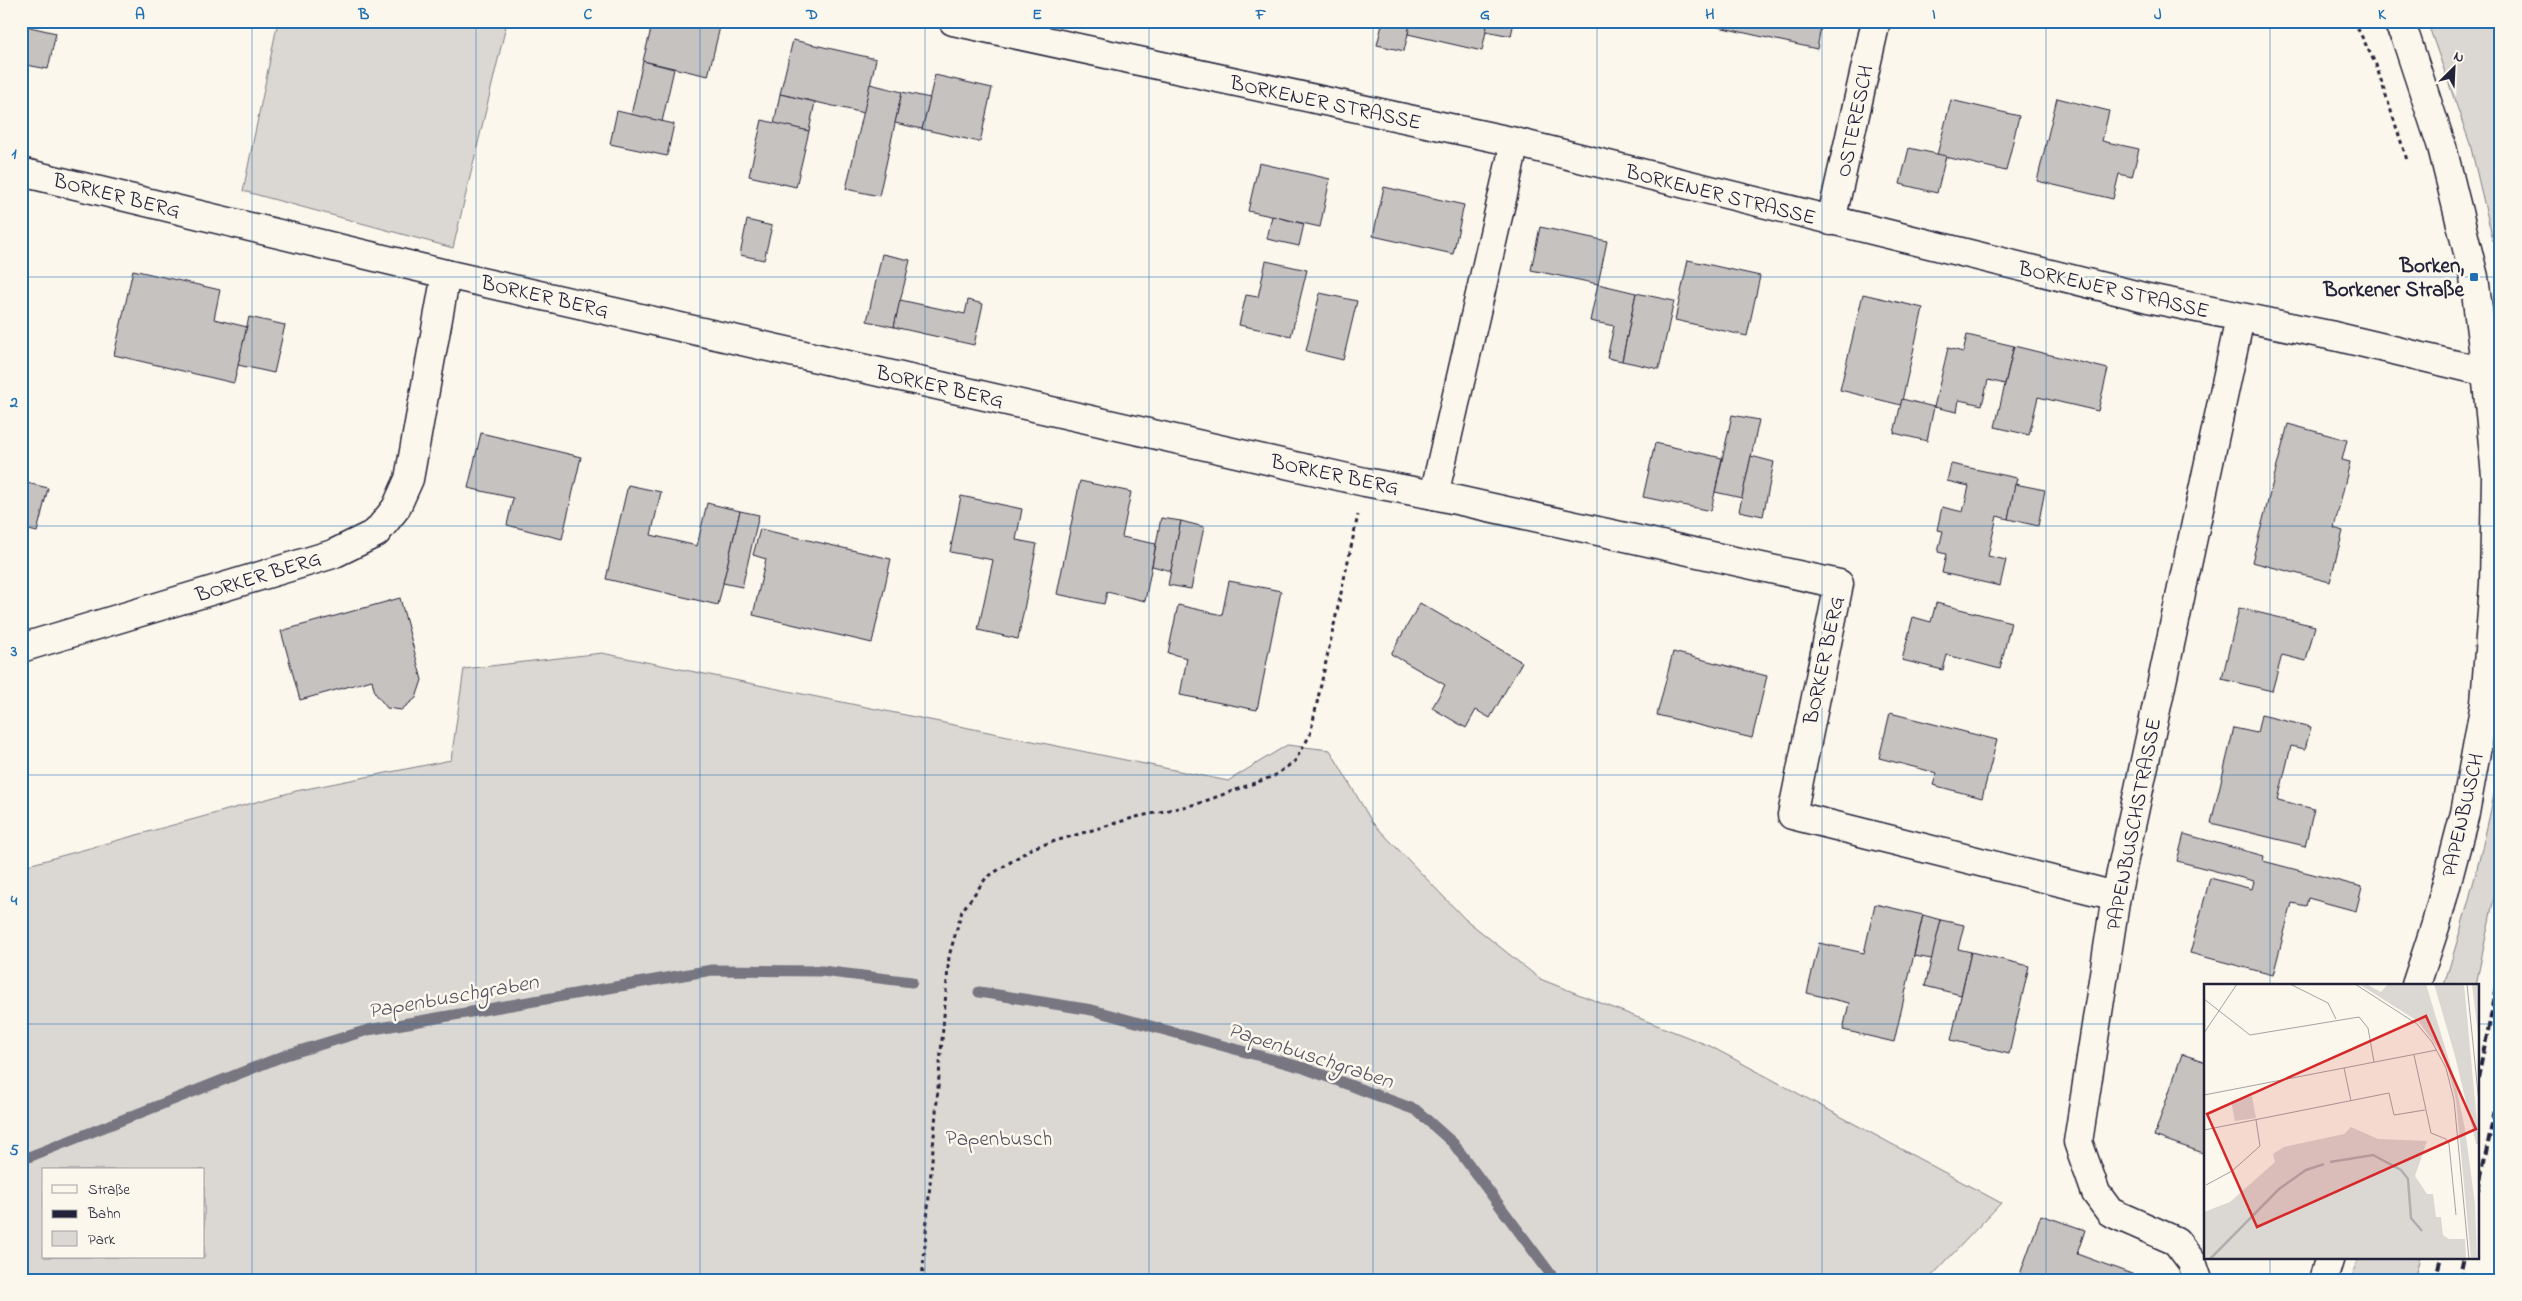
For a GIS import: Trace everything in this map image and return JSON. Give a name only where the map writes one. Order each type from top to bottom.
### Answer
[{"type":"street","name":"BORKENER STRASSE","points":[[954,21],[1514,142],[2148,298],[2334,336],[2486,372]]},
{"type":"street","name":"OSTERESCH","points":[[1832,221],[1876,21]]},
{"type":"street","name":"PAPENBUSCH","points":[[2397,21],[2406,38],[2442,147],[2474,277],[2496,476],[2494,584],[2485,703],[2465,813],[2436,924],[2416,984]]},
{"type":"street","points":[[1434,495],[1514,142]]},
{"type":"street","name":"BORKER BERG","points":[[21,172],[446,274],[1365,482],[1434,495],[1839,584],[1792,815],[2116,896]]},
{"type":"street","name":"BORKER BERG","points":[[21,648],[333,554],[376,533],[396,508],[409,479],[446,274]]},
{"type":"street","name":"PAPENBUSCHSTRASSE","points":[[2198,1280],[2192,1262],[2176,1241],[2110,1212],[2096,1192],[2078,1142],[2116,896],[2240,318]]},
{"type":"street","points":[[2323,1280],[2330,1258]]},
{"type":"path","points":[[2354,21],[2376,65],[2409,164]]},
{"type":"path","points":[[922,1280],[949,956],[962,911],[986,878],[1032,848],[1136,817],[1197,804],[1274,776],[1295,761],[1310,735],[1365,482]]},
{"type":"green space","points":[[278,21],[486,21],[506,26],[453,248],[243,191]]},
{"type":"green space","points":[[2427,21],[2501,21],[2501,274],[2470,144]]},
{"type":"green space","name":"Papenbusch","points":[[602,653],[1228,781],[1287,745],[1330,750],[1372,822],[1465,919],[1540,979],[1710,1046],[2001,1203],[1928,1280],[21,1280],[21,867],[296,791],[451,760],[464,669]]},
{"type":"green space","points":[[2501,759],[2501,863],[2476,984],[2444,984],[2476,873]]},
{"type":"green space","points":[[2358,1258],[2420,1258],[2414,1280],[2351,1280]]},
{"type":"building","points":[[653,21],[696,21],[720,27],[708,76],[643,61]]},
{"type":"building","points":[[1383,21],[1411,21],[1404,51],[1377,45]]},
{"type":"building","points":[[1411,21],[1488,21],[1482,51],[1408,34]]},
{"type":"building","points":[[1488,21],[1514,21],[1511,36],[1486,31]]},
{"type":"building","points":[[1705,21],[1822,21],[1817,49],[1705,24]]},
{"type":"building","points":[[21,25],[56,33],[48,69],[21,64]]},
{"type":"building","points":[[793,40],[876,59],[864,113],[780,94]]},
{"type":"building","points":[[643,61],[674,69],[662,122],[631,115]]},
{"type":"building","points":[[935,75],[992,88],[980,142],[922,129]]},
{"type":"building","points":[[870,84],[902,92],[879,196],[846,189]]},
{"type":"building","points":[[902,92],[930,98],[922,129],[895,123]]},
{"type":"building","points":[[780,94],[815,102],[809,131],[774,124]]},
{"type":"building","points":[[2057,98],[2109,111],[2102,141],[2139,149],[2132,177],[2119,174],[2113,199],[2037,181]]},
{"type":"building","points":[[1951,100],[2019,116],[2006,171],[1937,155]]},
{"type":"building","points":[[617,111],[674,124],[667,156],[610,144]]},
{"type":"building","points":[[762,120],[809,131],[796,187],[749,176]]},
{"type":"building","points":[[1909,148],[1946,156],[1937,193],[1900,184]]},
{"type":"building","points":[[1259,163],[1330,179],[1320,227],[1248,211]]},
{"type":"building","points":[[1384,187],[1464,205],[1453,254],[1373,236]]},
{"type":"building","points":[[1272,216],[1304,224],[1299,246],[1267,239]]},
{"type":"building","points":[[747,220],[772,226],[764,260],[740,255]]},
{"type":"building","points":[[1540,227],[1607,241],[1598,284],[1531,270]]},
{"type":"building","points":[[882,254],[910,260],[894,327],[867,321]]},
{"type":"building","points":[[1688,260],[1760,276],[1747,336],[1675,320]]},
{"type":"building","points":[[1266,261],[1307,270],[1291,336],[1239,325],[1246,295],[1258,297]]},
{"type":"building","points":[[133,270],[220,290],[214,319],[247,327],[234,383],[114,355]]},
{"type":"building","points":[[1598,284],[1636,293],[1622,361],[1607,358],[1614,326],[1590,321]]},
{"type":"building","points":[[1320,293],[1357,301],[1343,360],[1306,351]]},
{"type":"building","points":[[1636,293],[1674,301],[1659,369],[1622,361]]},
{"type":"building","points":[[1863,294],[1923,308],[1901,405],[1840,390]]},
{"type":"building","points":[[900,300],[965,314],[968,300],[983,304],[974,345],[894,327]]},
{"type":"building","points":[[249,317],[285,325],[274,373],[238,365]]},
{"type":"building","points":[[1967,335],[2014,346],[2005,384],[1988,380],[1982,405],[1959,400],[1957,412],[1934,407],[1948,348],[1963,352]]},
{"type":"building","points":[[2014,346],[2108,369],[2098,411],[2038,397],[2029,435],[1995,427]]},
{"type":"building","points":[[1902,399],[1934,407],[1927,441],[1894,433]]},
{"type":"building","points":[[1732,415],[1759,420],[1742,498],[1715,492]]},
{"type":"building","points":[[2288,424],[2347,440],[2342,460],[2350,462],[2334,528],[2343,531],[2330,582],[2252,562]]},
{"type":"building","points":[[481,433],[581,457],[562,539],[507,525],[513,498],[468,488]]},
{"type":"building","points":[[1655,443],[1722,458],[1711,511],[1643,497]]},
{"type":"building","points":[[1751,456],[1774,462],[1763,516],[1739,511]]},
{"type":"building","points":[[1951,464],[2017,478],[2008,519],[1997,516],[1988,556],[2006,560],[2000,586],[1942,573],[1946,554],[1938,552],[1943,531],[1937,530],[1942,507],[1963,512],[1969,486],[1947,481]]},
{"type":"building","points":[[1080,481],[1131,492],[1122,537],[1156,544],[1145,601],[1107,592],[1104,604],[1057,594]]},
{"type":"building","points":[[27,483],[48,488],[37,532],[21,528],[21,506]]},
{"type":"building","points":[[2015,484],[2045,490],[2038,526],[2008,519]]},
{"type":"building","points":[[628,485],[661,492],[651,535],[697,546],[707,503],[740,511],[718,605],[606,579]]},
{"type":"building","points":[[961,496],[1022,509],[1016,540],[1037,544],[1018,639],[978,630],[993,560],[950,552]]},
{"type":"building","points":[[740,511],[759,515],[742,587],[723,583]]},
{"type":"building","points":[[1161,518],[1181,521],[1171,571],[1152,566]]},
{"type":"building","points":[[1181,521],[1204,527],[1191,589],[1168,585]]},
{"type":"building","points":[[760,529],[891,559],[872,643],[753,615],[766,559],[753,555]]},
{"type":"building","points":[[1229,581],[1281,591],[1257,710],[1180,695],[1187,658],[1168,653],[1178,605],[1222,615]]},
{"type":"building","points":[[400,598],[422,680],[416,698],[401,710],[387,708],[375,693],[372,680],[300,700],[281,631]]},
{"type":"building","points":[[1420,603],[1522,662],[1490,718],[1476,710],[1466,728],[1432,708],[1445,685],[1391,654]]},
{"type":"building","points":[[1936,603],[2011,622],[2000,669],[1947,655],[1943,670],[1902,660],[1913,617],[1931,622]]},
{"type":"building","points":[[2239,608],[2315,626],[2306,661],[2282,655],[2272,691],[2222,679]]},
{"type":"building","points":[[1673,652],[1767,676],[1752,738],[1657,715]]},
{"type":"building","points":[[1890,713],[1997,740],[1982,798],[1933,785],[1937,773],[1879,758]]},
{"type":"building","points":[[2261,715],[2311,727],[2305,749],[2291,746],[2278,800],[2314,809],[2305,846],[2211,823],[2234,728],[2257,733]]},
{"type":"building","points":[[2184,834],[2264,856],[2263,861],[2362,887],[2356,911],[2308,898],[2306,906],[2292,903],[2273,975],[2190,953],[2210,878],[2252,889],[2254,881],[2177,861]]},
{"type":"building","points":[[1875,904],[1923,915],[1894,1042],[1843,1030],[1849,1003],[1807,993],[1819,943],[1864,953]]},
{"type":"building","points":[[1923,915],[1941,920],[1932,959],[1914,956]]},
{"type":"building","points":[[1941,920],[1964,925],[1958,949],[1971,952],[1961,995],[1925,986]]},
{"type":"building","points":[[1971,952],[2029,966],[2009,1054],[1951,1040]]},
{"type":"building","points":[[2182,1054],[2204,1061],[2204,1153],[2154,1136]]},
{"type":"building","points":[[2041,1215],[2085,1230],[2077,1254],[2148,1280],[2018,1280]]},
{"type":"waterway","name":"Papenbuschgraben","points":[[21,1160],[286,1055],[368,1030],[712,970],[822,971],[912,982]]},
{"type":"waterway","name":"Papenbuschgraben","points":[[979,992],[1092,1010],[1304,1068],[1416,1110],[1453,1143],[1555,1280]]},
{"type":"railway","points":[[2480,1069],[2501,969]]},
{"type":"railway","points":[[2480,1181],[2501,1082]]},
{"type":"railway","points":[[2435,1280],[2441,1258]]},
{"type":"railway","points":[[2459,1280],[2464,1258]]},
{"type":"place","name":"Borken, Borkener Straße","points":[[2474,277]]}]
